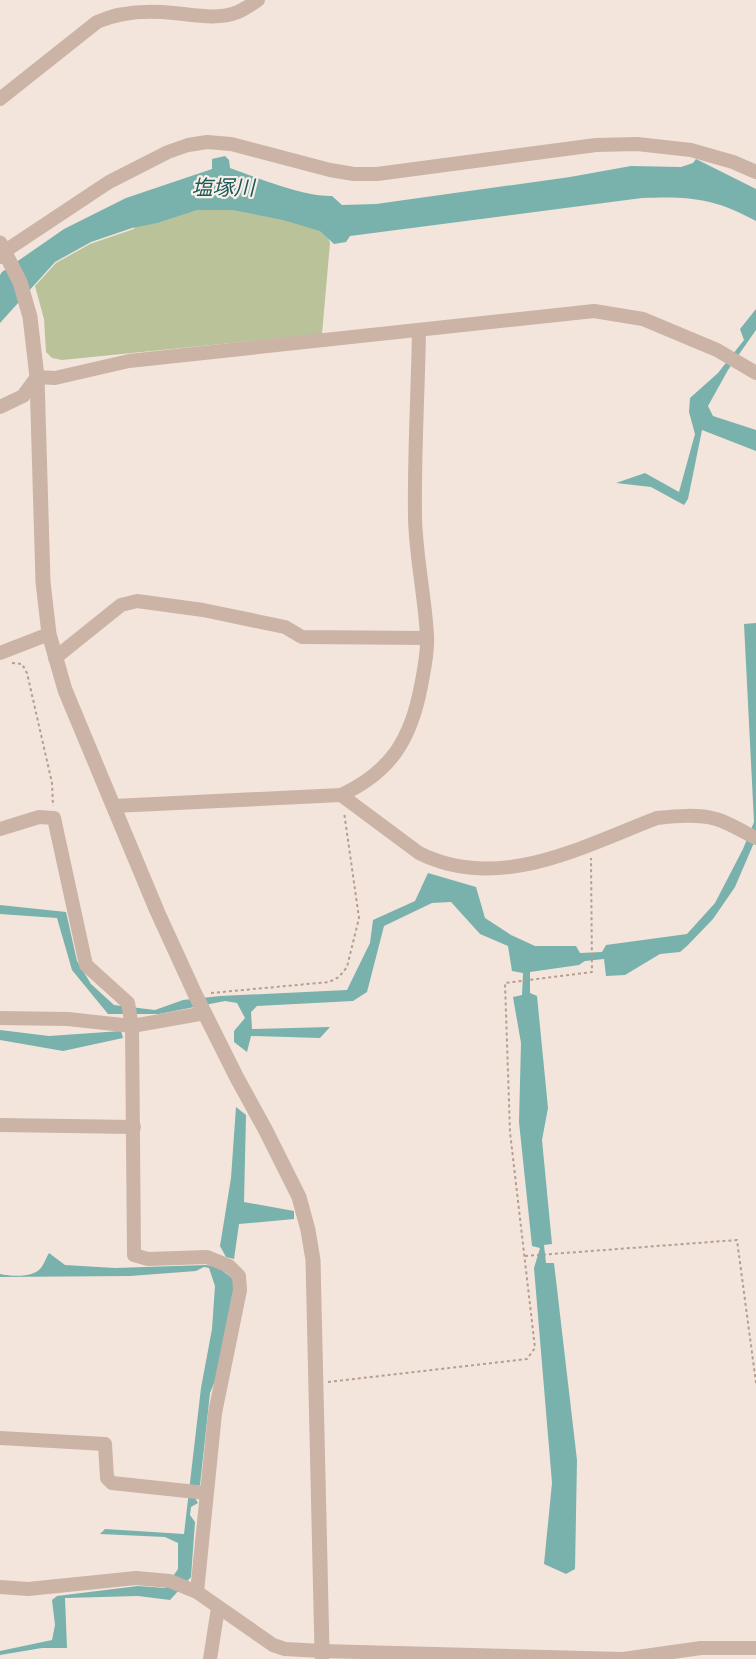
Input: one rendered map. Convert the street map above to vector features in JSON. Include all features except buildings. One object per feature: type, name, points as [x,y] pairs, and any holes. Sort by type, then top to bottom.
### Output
[{"type":"street","points":[[0,99],[97,22],[112,15],[130,12],[225,15],[239,12],[258,0]]},
{"type":"street","points":[[322,1655],[313,1260],[308,1230],[299,1197],[195,994],[157,911],[65,690],[54,658],[43,582],[36,359],[25,296],[4,253],[109,182],[168,152],[188,145],[207,142],[231,144],[330,170],[354,174],[376,174],[596,145],[637,144],[691,150],[756,171]]},
{"type":"street","points":[[37,377],[55,378],[129,361],[594,311],[643,319],[717,350],[756,373]]},
{"type":"street","points":[[114,806],[341,795],[369,780],[381,770],[404,741],[419,697],[427,638],[416,519],[419,330]]},
{"type":"street","points":[[0,407],[23,396],[37,377]]},
{"type":"street","points":[[54,658],[121,605],[137,600],[203,610],[285,627],[302,637],[427,638]]},
{"type":"street","points":[[4,658],[49,634]]},
{"type":"street","points":[[341,795],[419,853],[459,867],[524,866],[657,818],[672,816],[717,819],[756,838]]},
{"type":"street","points":[[0,828],[39,818],[54,818],[86,965],[128,1002],[132,1026],[135,1255],[148,1259],[207,1257],[229,1266],[238,1276],[240,1290],[215,1413],[197,1592]]},
{"type":"street","points":[[0,1018],[68,1019],[132,1026],[205,1013]]},
{"type":"street","points":[[0,1125],[134,1127]]},
{"type":"street","points":[[0,1438],[105,1444],[106,1478],[112,1483],[206,1493]]},
{"type":"street","points":[[0,1587],[28,1589],[136,1578],[170,1581],[197,1592],[273,1644],[291,1650],[322,1655],[623,1659],[701,1648],[756,1648]]},
{"type":"street","points":[[210,1659],[218,1608]]},
{"type":"path","points":[[4,658],[22,664],[27,674],[52,783],[54,818]]},
{"type":"path","points":[[195,994],[329,982],[339,977],[347,967],[359,918],[341,795]]},
{"type":"path","points":[[316,1383],[527,1359],[535,1348],[510,1132],[505,983],[592,972],[591,843]]},
{"type":"path","points":[[524,1257],[737,1240],[756,1383]]},
{"type":"green space","points":[[210,196],[316,225],[328,237],[330,243],[322,334],[62,360],[52,358],[46,352],[44,319],[35,286],[56,263],[90,244],[134,229],[135,227],[132,228]]},
{"type":"water","name":"塩塚川","points":[[225,156],[229,160],[230,168],[294,190],[332,196],[342,205],[376,204],[570,177],[631,166],[681,167],[693,163],[696,159],[756,189],[756,221],[727,207],[701,200],[642,198],[350,236],[346,242],[334,244],[320,231],[283,220],[233,210],[197,210],[91,242],[55,262],[0,323],[0,275],[2,272],[64,229],[126,198],[212,169],[212,159]]},
{"type":"water","points":[[756,309],[756,330],[728,370],[708,406],[713,416],[756,430],[756,451],[702,430],[688,499],[684,505],[651,487],[616,483],[645,473],[679,492],[695,434],[689,412],[690,398],[718,373],[744,340],[740,329]]},
{"type":"water","points":[[756,623],[756,838],[735,887],[713,919],[680,952],[660,954],[625,975],[606,976],[604,959],[530,972],[530,993],[537,996],[548,1108],[542,1140],[552,1244],[544,1245],[546,1263],[554,1263],[577,1460],[575,1569],[566,1574],[544,1564],[552,1483],[534,1268],[540,1248],[532,1246],[519,1122],[521,1043],[513,997],[522,995],[523,973],[512,971],[508,946],[480,934],[451,902],[432,903],[384,926],[367,992],[353,1001],[257,1006],[251,1012],[252,1029],[330,1027],[320,1038],[251,1036],[247,1052],[234,1042],[234,1031],[245,1018],[237,1003],[225,1001],[159,1014],[108,1014],[72,970],[57,918],[0,914],[0,905],[66,912],[77,961],[91,984],[114,1005],[155,1010],[183,1000],[220,996],[347,990],[370,943],[373,920],[415,901],[428,873],[476,887],[485,918],[511,935],[535,946],[576,946],[580,953],[602,952],[606,945],[687,934],[715,903],[743,849],[754,822],[744,624]]},
{"type":"water","points":[[0,1030],[49,1036],[121,1031],[123,1038],[63,1051],[0,1040]]},
{"type":"water","points":[[236,1107],[246,1115],[244,1202],[294,1211],[294,1219],[239,1224],[234,1259],[226,1257],[220,1246],[231,1178]]},
{"type":"water","points":[[49,1253],[65,1265],[115,1268],[206,1265],[218,1267],[233,1279],[234,1290],[219,1371],[210,1393],[200,1485],[196,1486],[195,1498],[198,1503],[191,1507],[190,1515],[195,1522],[191,1577],[170,1600],[138,1596],[65,1598],[67,1648],[42,1648],[0,1655],[0,1651],[52,1640],[55,1625],[52,1600],[57,1596],[138,1586],[165,1588],[178,1569],[178,1543],[165,1537],[100,1534],[105,1529],[184,1534],[201,1388],[212,1329],[215,1286],[209,1268],[130,1276],[0,1277],[0,1274],[20,1276],[35,1273],[42,1267]]}]
